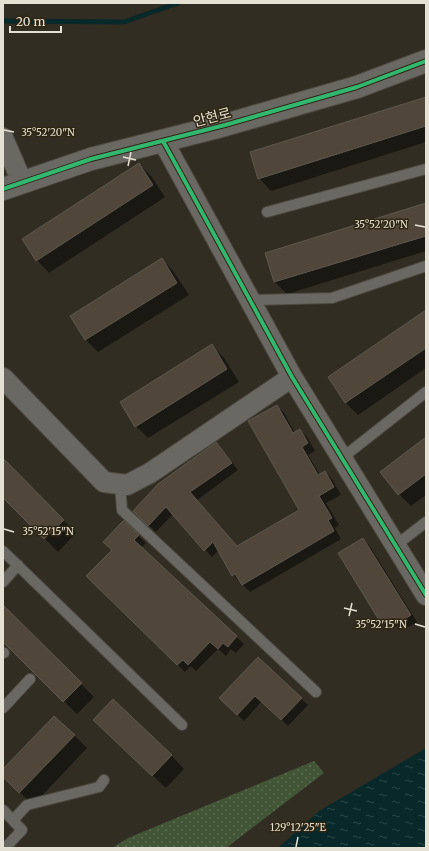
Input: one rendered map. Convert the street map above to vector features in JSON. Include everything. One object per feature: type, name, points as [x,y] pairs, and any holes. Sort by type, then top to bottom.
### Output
[{"type":"street","name":"안현로","points":[[12,186],[91,159],[163,141],[357,87],[426,61]]},
{"type":"street","points":[[3,138],[12,186]]},
{"type":"street","points":[[163,141],[292,377],[426,595]]},
{"type":"street","points":[[3,378],[104,482],[127,485],[150,473],[292,377]]},
{"type":"lane","points":[[267,212],[426,168]]},
{"type":"lane","points":[[249,300],[332,298],[426,266]]},
{"type":"lane","points":[[342,458],[426,392]]},
{"type":"lane","points":[[120,484],[122,510],[316,692]]},
{"type":"lane","points":[[395,546],[426,522]]},
{"type":"lane","points":[[3,551],[182,725]]},
{"type":"lane","points":[[3,582],[18,565]]},
{"type":"lane","points":[[3,708],[30,679]]},
{"type":"lane","points":[[13,820],[27,805],[99,786],[104,780]]},
{"type":"lane","points":[[3,810],[22,830],[5,848]]},
{"type":"green space","points":[[314,761],[324,773],[226,848],[112,848],[128,838]]},
{"type":"water","points":[[426,748],[426,848],[278,848],[319,811]]},
{"type":"building","points":[[426,97],[426,126],[258,179],[250,152]]},
{"type":"building","points":[[139,163],[153,185],[36,261],[22,239]]},
{"type":"building","points":[[426,203],[426,236],[274,282],[265,253]]},
{"type":"building","points":[[162,258],[177,283],[85,340],[70,316]]},
{"type":"building","points":[[426,310],[426,348],[345,403],[328,377]]},
{"type":"building","points":[[212,344],[227,369],[135,427],[120,402]]},
{"type":"building","points":[[277,405],[293,433],[300,429],[308,443],[302,447],[318,475],[325,471],[334,487],[319,496],[332,518],[328,520],[334,531],[242,585],[235,574],[232,576],[213,542],[204,551],[166,507],[148,526],[133,511],[158,484],[216,442],[232,463],[190,492],[237,546],[299,510],[248,421]]},
{"type":"building","points":[[426,437],[426,474],[398,495],[380,472]]},
{"type":"building","points":[[3,458],[64,520],[44,539],[3,498]]},
{"type":"building","points":[[124,520],[139,535],[134,540],[237,636],[228,647],[223,643],[218,649],[210,642],[188,665],[183,660],[177,665],[86,576],[112,550],[103,542]]},
{"type":"building","points":[[363,538],[411,615],[398,623],[394,617],[382,625],[338,553]]},
{"type":"building","points":[[3,605],[82,683],[63,702],[3,642]]},
{"type":"building","points":[[258,657],[302,698],[281,720],[255,696],[237,715],[219,698]]},
{"type":"building","points":[[113,699],[172,755],[152,776],[93,720]]},
{"type":"building","points":[[54,716],[75,735],[19,793],[3,777],[3,769]]},
{"type":"waterway","points":[[3,21],[124,22],[178,3]]},
{"type":"cycle path","points":[[3,189],[91,159],[225,125],[357,87],[426,61]]},
{"type":"cycle path","points":[[163,141],[292,377],[426,595]]}]
